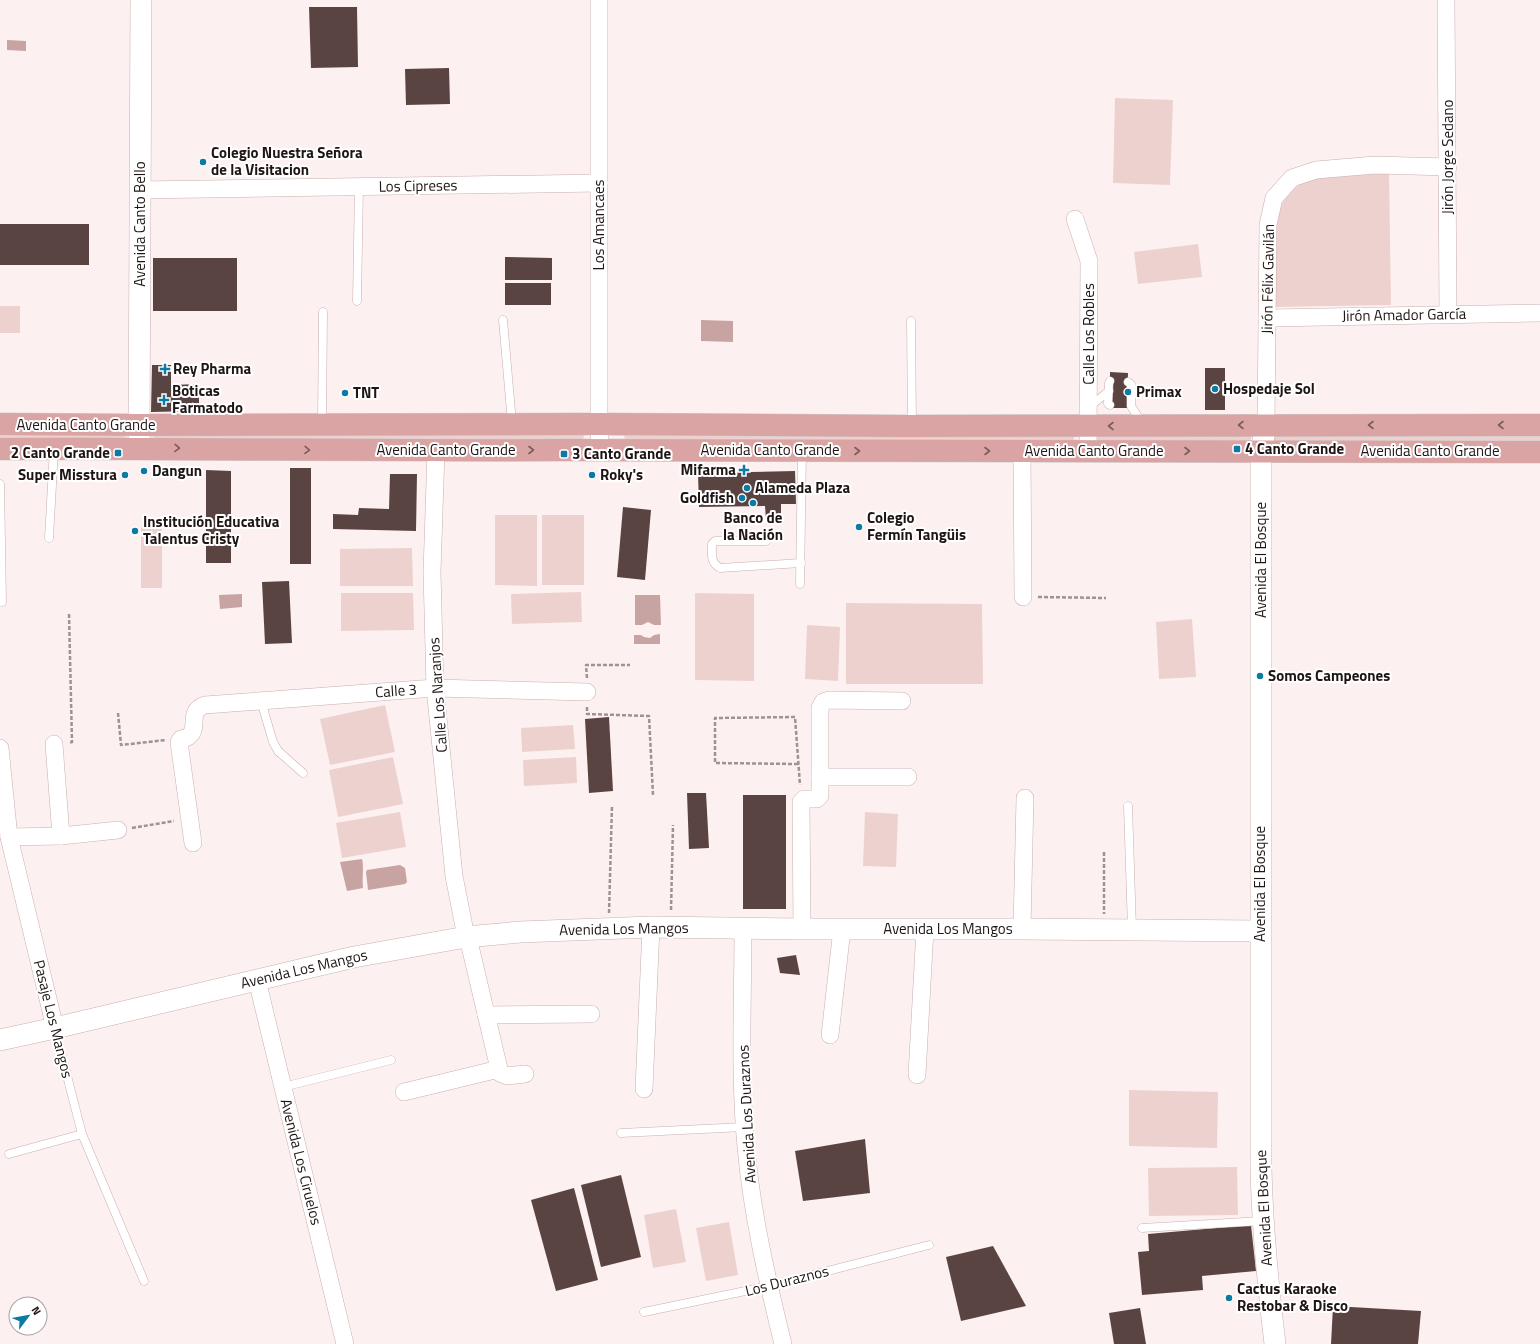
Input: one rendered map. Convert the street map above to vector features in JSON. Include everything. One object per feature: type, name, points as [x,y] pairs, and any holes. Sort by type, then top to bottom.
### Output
[{"type":"main road","name":"Avenida Canto Grande","points":[[0,424],[599,424],[912,426],[1089,416],[1144,426],[1266,424],[1540,425]]},
{"type":"main road","name":"Avenida Canto Grande","points":[[0,449],[138,448],[436,451],[1261,450],[1540,452]]},
{"type":"street","name":"Avenida Canto Bello","points":[[138,448],[140,425],[141,0]]},
{"type":"street","name":"Los Amancaes","points":[[599,0],[600,450]]},
{"type":"street","name":"Jirón Jorge Sedano","points":[[1446,0],[1448,314]]},
{"type":"street","name":"Jirón Félix Gavilán","points":[[1266,424],[1268,224],[1274,198],[1292,178],[1316,170],[1375,165],[1448,167]]},
{"type":"street","name":"Los Cipreses","points":[[140,190],[599,183]]},
{"type":"street","name":"Calle Los Robles","points":[[1075,219],[1089,261],[1088,451]]},
{"type":"street","name":"Jirón Amador García","points":[[1267,318],[1540,313]]},
{"type":"street","name":"Avenida El Bosque","points":[[1266,424],[1261,450],[1260,1166],[1262,1221],[1275,1344]]},
{"type":"street","name":"Calle Los Naranjos","points":[[436,451],[432,572],[435,688],[454,876],[466,937],[499,1069]]},
{"type":"street","points":[[1022,451],[1023,597]]},
{"type":"street","name":"Calle 3","points":[[181,739],[189,737],[192,734],[195,713],[199,707],[204,705],[435,688],[587,692]]},
{"type":"street","points":[[802,929],[801,802],[804,799],[817,799],[820,796],[820,708],[823,702],[829,700],[902,701]]},
{"type":"street","points":[[181,739],[179,742],[193,843]]},
{"type":"street","points":[[54,744],[61,836]]},
{"type":"street","name":"Pasaje Los Mangos","points":[[0,748],[9,837],[55,1028]]},
{"type":"street","points":[[820,777],[908,777]]},
{"type":"street","points":[[1022,929],[1025,798]]},
{"type":"street","points":[[9,837],[61,836],[118,830]]},
{"type":"street","name":"Avenida Los Mangos","points":[[0,1040],[354,957],[466,937],[520,932],[661,927],[1260,931]]},
{"type":"street","points":[[644,1088],[661,927]]},
{"type":"street","name":"Avenida Los Duraznos","points":[[743,928],[742,1077],[744,1127],[754,1208],[769,1286],[783,1344]]},
{"type":"street","points":[[830,1035],[842,929]]},
{"type":"street","points":[[917,1075],[926,929]]},
{"type":"street","name":"Avenida Los Ciruelos","points":[[257,980],[345,1344]]},
{"type":"street","points":[[486,1014],[591,1014]]},
{"type":"street","points":[[404,1092],[499,1069],[500,1073],[506,1076],[525,1074]]},
{"type":"lane","points":[[357,301],[359,186]]},
{"type":"lane","points":[[322,425],[323,312]]},
{"type":"lane","points":[[503,320],[512,424]]},
{"type":"lane","points":[[911,320],[912,426]]},
{"type":"lane","points":[[1110,381],[1108,383],[1108,404],[1110,405]]},
{"type":"lane","points":[[1128,382],[1131,384],[1129,406],[1144,426]]},
{"type":"lane","points":[[1089,416],[1109,391]]},
{"type":"lane","points":[[49,538],[54,448]]},
{"type":"lane","points":[[800,584],[802,451]]},
{"type":"lane","points":[[0,484],[2,602]]},
{"type":"lane","points":[[766,541],[715,541],[712,544],[712,560],[715,565],[720,568],[801,563]]},
{"type":"lane","points":[[261,701],[273,742],[278,751],[303,773]]},
{"type":"lane","points":[[1128,806],[1132,930]]},
{"type":"lane","name":"Pasaje Los Mangos","points":[[55,1028],[82,1134],[144,1281]]},
{"type":"lane","points":[[283,1087],[391,1060]]},
{"type":"lane","points":[[621,1133],[744,1127]]},
{"type":"lane","points":[[10,1154],[82,1134]]},
{"type":"lane","points":[[1142,1228],[1262,1221]]},
{"type":"lane","name":"Los Duraznos","points":[[644,1312],[769,1286],[929,1245]]},
{"type":"path","points":[[1023,597],[1106,598]]},
{"type":"path","points":[[54,744],[72,742],[69,614]]},
{"type":"path","points":[[630,665],[586,665],[587,714],[649,716],[653,795]]},
{"type":"path","points":[[118,713],[121,745],[181,739]]},
{"type":"path","points":[[798,764],[715,763],[715,718],[795,717],[801,802]]},
{"type":"path","points":[[608,928],[612,805]]},
{"type":"path","points":[[118,830],[190,819]]},
{"type":"path","points":[[661,927],[673,824]]},
{"type":"path","points":[[1104,852],[1104,929]]},
{"type":"shaded area","points":[[7,40],[26,41],[26,51],[7,50]]},
{"type":"shaded area","points":[[1115,98],[1173,100],[1170,185],[1113,183]]},
{"type":"shaded area","points":[[1389,173],[1391,305],[1274,307],[1276,219],[1283,202],[1291,191],[1316,174]]},
{"type":"shaded area","points":[[1198,244],[1202,277],[1138,284],[1134,252]]},
{"type":"shaded area","points":[[0,306],[20,306],[20,333],[0,333]]},
{"type":"shaded area","points":[[701,320],[733,321],[733,342],[701,341]]},
{"type":"shaded area","points":[[1540,429],[1540,443],[1268,444],[1267,436]]},
{"type":"shaded area","points":[[0,430],[121,431],[125,437],[121,442],[0,442]]},
{"type":"shaded area","points":[[581,431],[584,436],[582,441],[154,439],[154,434]]},
{"type":"shaded area","points":[[1251,432],[1251,439],[1249,443],[1096,441],[1098,435]]},
{"type":"shaded area","points":[[1074,433],[1074,441],[625,441],[624,434]]},
{"type":"shaded area","points":[[495,515],[537,515],[537,586],[495,585]]},
{"type":"shaded area","points":[[542,515],[584,515],[584,585],[542,585]]},
{"type":"shaded area","points":[[141,527],[162,527],[162,588],[141,588]]},
{"type":"shaded area","points":[[412,548],[413,586],[340,586],[340,549]]},
{"type":"shaded area","points":[[581,592],[582,622],[512,624],[511,594]]},
{"type":"shaded area","points":[[341,593],[413,593],[414,630],[341,631]]},
{"type":"shaded area","points":[[695,593],[754,594],[754,681],[695,680]]},
{"type":"shaded area","points":[[242,594],[242,607],[220,609],[219,595]]},
{"type":"shaded area","points":[[635,595],[660,595],[661,625],[654,625],[648,622],[642,625],[635,625]]},
{"type":"shaded area","points":[[846,603],[982,604],[983,684],[846,684]]},
{"type":"shaded area","points":[[1192,619],[1196,677],[1159,679],[1156,622]]},
{"type":"shaded area","points":[[807,625],[840,627],[838,681],[805,679]]},
{"type":"shaded area","points":[[660,634],[660,644],[634,644],[634,635],[641,635],[650,638],[654,635]]},
{"type":"shaded area","points":[[385,705],[395,752],[330,765],[320,719]]},
{"type":"shaded area","points":[[573,725],[575,749],[522,752],[521,728]]},
{"type":"shaded area","points":[[393,757],[403,804],[338,817],[329,770]]},
{"type":"shaded area","points":[[576,757],[577,783],[524,786],[523,760]]},
{"type":"shaded area","points":[[400,812],[406,847],[342,858],[336,823]]},
{"type":"shaded area","points":[[865,812],[898,814],[896,867],[863,866]]},
{"type":"shaded area","points":[[362,859],[363,888],[347,891],[340,862]]},
{"type":"shaded area","points":[[400,865],[405,868],[407,882],[405,884],[368,890],[367,870]]},
{"type":"shaded area","points":[[1129,1090],[1218,1092],[1217,1148],[1129,1146]]},
{"type":"shaded area","points":[[1237,1167],[1238,1215],[1149,1216],[1148,1168]]},
{"type":"shaded area","points":[[676,1209],[686,1262],[653,1268],[644,1215]]},
{"type":"shaded area","points":[[729,1222],[738,1275],[706,1281],[696,1228]]},
{"type":"building","points":[[309,7],[357,7],[358,67],[311,68]]},
{"type":"building","points":[[449,68],[450,104],[406,105],[405,69]]},
{"type":"building","points":[[0,224],[89,224],[89,265],[0,265]]},
{"type":"building","points":[[505,257],[552,258],[552,280],[505,280]]},
{"type":"building","points":[[153,258],[237,258],[237,311],[153,311]]},
{"type":"building","points":[[505,283],[551,283],[551,305],[505,305]]},
{"type":"building","points":[[152,365],[171,365],[171,385],[199,384],[199,411],[151,412]]},
{"type":"building","name":"Hospedaje Sol","points":[[1205,368],[1225,368],[1225,410],[1205,410]]},
{"type":"building","points":[[1110,372],[1128,373],[1127,408],[1110,408]]},
{"type":"building","points":[[290,468],[311,468],[311,564],[290,564]]},
{"type":"building","points":[[206,470],[231,471],[231,563],[206,563]]},
{"type":"building","name":"Alameda Plaza","points":[[795,471],[796,504],[781,504],[781,520],[766,520],[765,506],[699,507],[698,473]]},
{"type":"building","points":[[390,474],[417,474],[416,531],[333,529],[333,514],[358,515],[359,508],[389,509]]},
{"type":"building","points":[[623,507],[651,510],[645,580],[617,577]]},
{"type":"building","points":[[289,581],[292,643],[265,644],[262,582]]},
{"type":"building","points":[[609,717],[613,791],[589,793],[585,719]]},
{"type":"building","points":[[687,793],[706,793],[709,848],[689,849]]},
{"type":"building","points":[[743,795],[786,795],[786,909],[743,909]]},
{"type":"building","points":[[796,955],[800,975],[780,973],[777,958]]},
{"type":"building","points":[[865,1139],[870,1193],[803,1201],[795,1151]]},
{"type":"building","points":[[621,1175],[641,1257],[601,1267],[581,1185]]},
{"type":"building","points":[[574,1188],[598,1280],[556,1291],[531,1200]]},
{"type":"building","points":[[1251,1225],[1256,1271],[1202,1276],[1203,1290],[1142,1295],[1138,1252],[1149,1251],[1148,1234]]},
{"type":"building","points":[[993,1246],[1026,1306],[961,1321],[946,1257]]},
{"type":"building","points":[[1333,1306],[1421,1311],[1418,1344],[1331,1344]]},
{"type":"building","points":[[1140,1308],[1146,1344],[1114,1344],[1109,1313]]},
{"type":"place","name":"Colegio Nuestra Señora de la Visitacion","points":[[203,162]]},
{"type":"place","name":"Rey Pharma","points":[[165,369]]},
{"type":"place","name":"Hospedaje Sol","points":[[1215,389]]},
{"type":"place","name":"Primax","points":[[1128,392]]},
{"type":"place","name":"TNT","points":[[345,393]]},
{"type":"place","name":"Boticas Farmatodo","points":[[164,400]]},
{"type":"place","name":"4 Canto Grande","points":[[1237,449]]},
{"type":"place","name":"2 Canto Grande","points":[[118,453]]},
{"type":"place","name":"3 Canto Grande","points":[[564,454]]},
{"type":"place","name":"Mifarma","points":[[744,470]]},
{"type":"place","name":"Dangun","points":[[144,471]]},
{"type":"place","name":"Super Misstura","points":[[125,475]]},
{"type":"place","name":"Roky's","points":[[592,475]]},
{"type":"place","name":"Alameda Plaza","points":[[747,488]]},
{"type":"place","name":"Goldfish","points":[[742,498]]},
{"type":"place","name":"Banco de la Nación","points":[[753,503]]},
{"type":"place","name":"Colegio Fermín Tangüis","points":[[859,527]]},
{"type":"place","name":"Institución Educativa Talentus Cristy","points":[[135,531]]},
{"type":"place","name":"Somos Campeones","points":[[1260,676]]},
{"type":"place","name":"Cactus Karaoke Restobar & Disco","points":[[1229,1298]]}]
